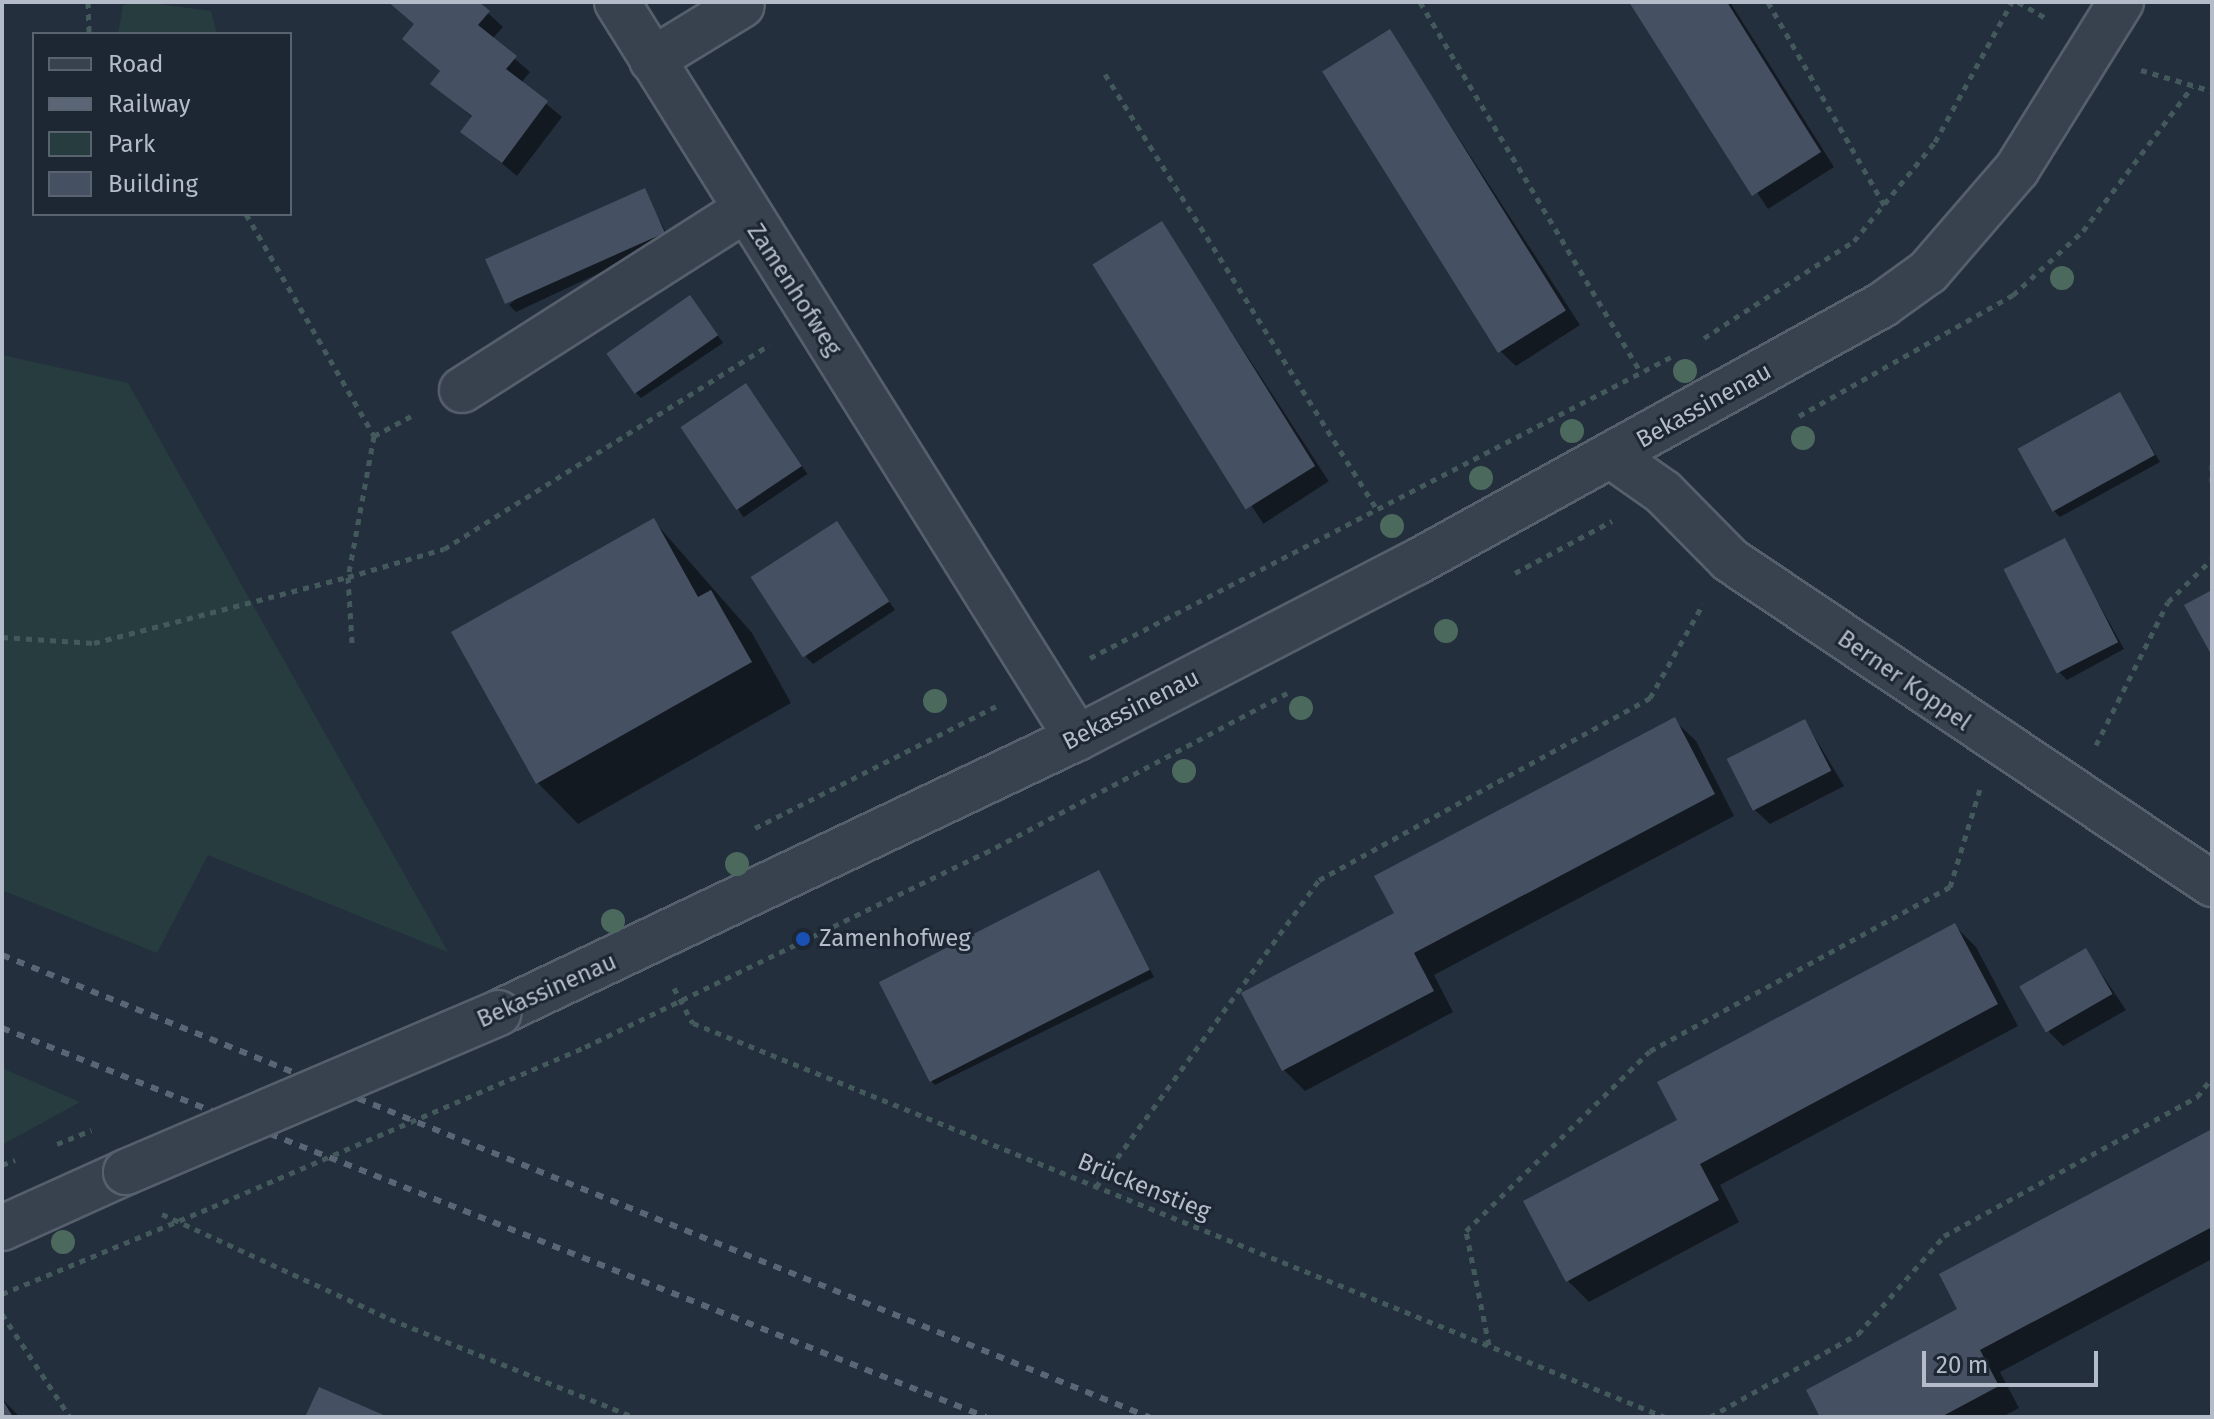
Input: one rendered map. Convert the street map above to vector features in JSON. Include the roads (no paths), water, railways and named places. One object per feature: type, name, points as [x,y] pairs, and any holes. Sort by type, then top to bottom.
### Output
[{"type":"street","name":"Zamenhofweg","points":[[617,2],[743,211],[1077,738]]},
{"type":"street","name":"Bekassinenau","points":[[2,1228],[654,943],[1077,738],[1613,457],[1928,272],[2032,148],[2121,2]]},
{"type":"street","points":[[652,60],[742,5]]},
{"type":"street","points":[[462,390],[743,211]]},
{"type":"street","name":"Berner Koppel","points":[[1613,457],[1663,492],[1730,560],[2212,884]]},
{"type":"railway","points":[[2,955],[1149,1417]]},
{"type":"railway","points":[[2,1028],[986,1417]]},
{"type":"place","name":"Zamenhofweg","points":[[803,939]]}]
